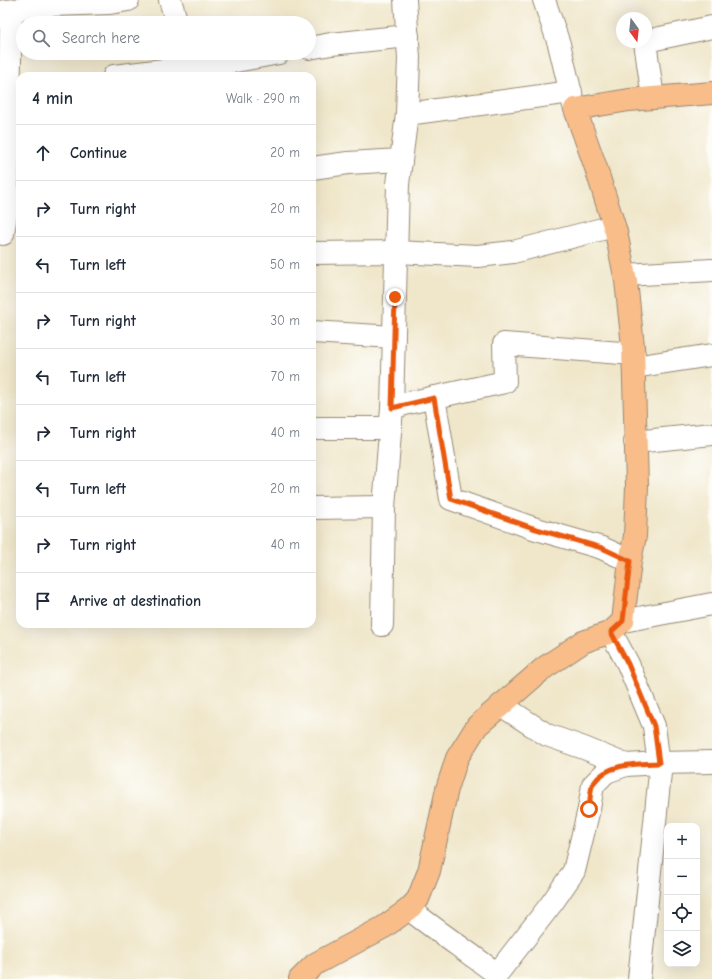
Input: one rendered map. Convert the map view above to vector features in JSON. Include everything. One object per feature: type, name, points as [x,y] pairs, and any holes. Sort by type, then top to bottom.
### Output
[{"type":"main road","points":[[300,979],[315,964],[384,927],[409,909],[418,899],[430,871],[447,789],[457,758],[478,726],[544,668],[583,642],[617,626],[635,536],[637,486],[634,361],[624,275],[614,226],[573,101],[628,100],[712,93]]},
{"type":"street","points":[[18,8],[110,3],[128,0]]},
{"type":"street","points":[[170,0],[175,16]]},
{"type":"street","points":[[382,625],[384,507],[391,418],[398,184],[407,114],[409,58],[405,0]]},
{"type":"street","points":[[407,114],[573,101],[559,44],[544,0]]},
{"type":"street","points":[[652,40],[712,27]]},
{"type":"street","points":[[316,47],[408,36]]},
{"type":"street","points":[[646,48],[653,98]]},
{"type":"street","points":[[3,234],[14,208],[16,55]]},
{"type":"street","points":[[133,72],[189,60],[230,62],[241,60]]},
{"type":"street","points":[[316,167],[348,163],[401,160]]},
{"type":"street","points":[[316,253],[396,252],[478,256],[513,252],[614,226]]},
{"type":"street","points":[[624,275],[712,270]]},
{"type":"street","points":[[316,332],[394,337]]},
{"type":"street","points":[[316,427],[391,418],[434,398],[505,382],[504,344],[634,361],[712,355]]},
{"type":"street","points":[[434,398],[451,499],[533,528],[602,548],[630,561]]},
{"type":"street","points":[[635,442],[712,434]]},
{"type":"street","points":[[316,508],[384,507]]},
{"type":"street","points":[[639,979],[660,773],[654,726],[628,664],[617,626],[712,604]]},
{"type":"street","points":[[501,706],[547,735],[626,765]]},
{"type":"street","points":[[409,909],[433,929],[466,950],[497,974],[552,903],[574,871],[589,809],[593,785],[606,772],[626,765],[712,762]]},
{"type":"route","points":[[395,297],[392,408],[434,398],[451,499],[533,528],[602,548],[630,561],[623,621],[611,632],[628,664],[654,726],[659,763],[626,765],[606,772],[593,785],[589,809]]}]
